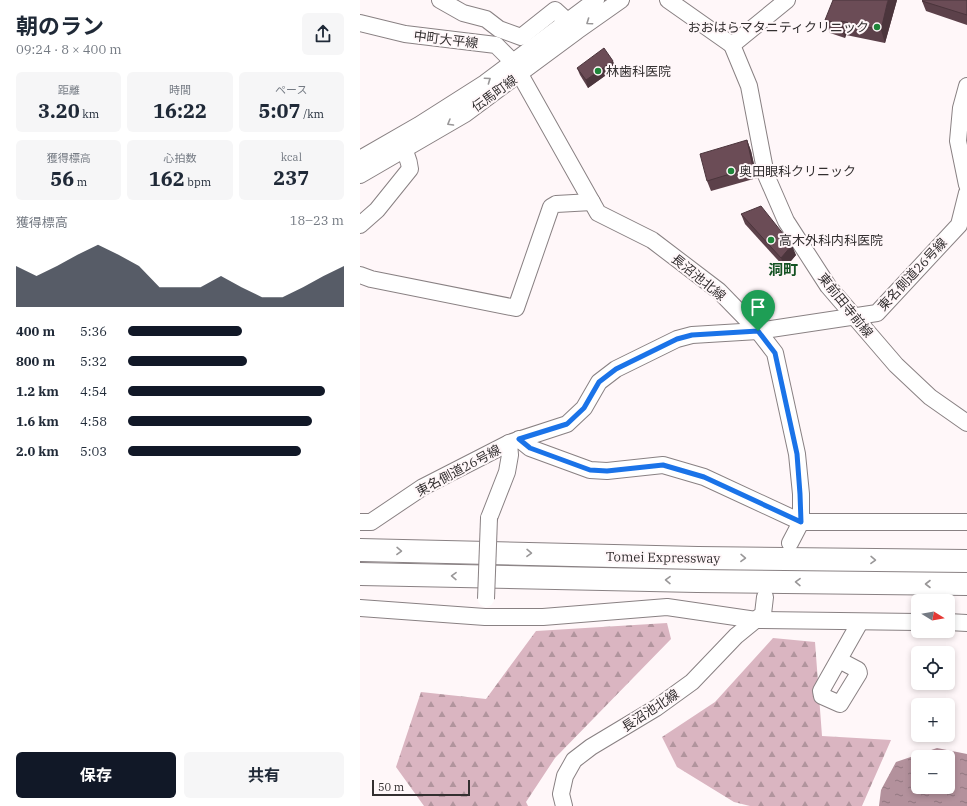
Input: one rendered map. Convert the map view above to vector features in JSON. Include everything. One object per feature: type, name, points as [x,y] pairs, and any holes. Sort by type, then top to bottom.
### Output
[{"type":"highway","name":"Tomei Expressway","points":[[360,550],[706,558],[967,561]]},
{"type":"highway","name":"Tomei Expressway","points":[[360,574],[697,581],[967,584]]},
{"type":"street","name":"伝馬町線","points":[[360,159],[401,143],[464,114],[567,21],[596,0]]},
{"type":"street","name":"伝馬町線","points":[[516,68],[577,31],[621,0]]},
{"type":"street","points":[[668,0],[732,45],[787,0]]},
{"type":"street","points":[[443,1],[463,13],[486,19],[499,29],[521,37],[555,10],[567,21]]},
{"type":"street","name":"中町大平線","points":[[360,23],[405,34],[496,45],[516,68]]},
{"type":"street","name":"東前田寺前線","points":[[732,45],[749,86],[766,175],[786,221],[828,286],[896,365],[930,397],[967,423]]},
{"type":"street","name":"長沼池北線","points":[[516,68],[598,213],[652,240],[719,291],[758,331],[775,353],[797,454],[801,522]]},
{"type":"street","points":[[967,86],[961,108],[958,141],[967,185]]},
{"type":"street","name":"伝馬町線","points":[[360,175],[401,143]]},
{"type":"street","points":[[360,225],[377,210],[410,169],[401,143]]},
{"type":"street","name":"東名側道26号線","points":[[360,522],[371,522],[423,487],[514,441],[567,424],[584,408],[599,382],[616,369],[677,339],[692,335],[758,331],[877,313],[959,225],[967,193]]},
{"type":"street","points":[[360,275],[371,279],[516,308],[551,207],[556,204],[592,202]]},
{"type":"street","points":[[485,617],[489,518],[507,472],[514,441],[590,470],[607,471],[663,465],[704,477],[801,522],[967,522]]},
{"type":"street","points":[[790,543],[801,522]]},
{"type":"street","points":[[756,620],[763,614],[765,597]]},
{"type":"street","points":[[360,608],[485,617],[543,617],[667,607],[756,620],[911,622]]},
{"type":"street","name":"長沼池北線","points":[[564,806],[561,794],[565,776],[574,760],[591,747],[656,708],[692,682],[736,636],[756,620]]},
{"type":"street","points":[[839,660],[860,622]]},
{"type":"street","points":[[955,622],[967,623]]},
{"type":"green space","points":[[667,623],[671,639],[555,758],[526,802],[528,806],[424,806],[396,767],[421,692],[486,699],[536,631]]},
{"type":"green space","points":[[773,638],[815,642],[822,736],[891,740],[862,806],[750,806],[734,802],[677,767],[662,737],[715,702]]},
{"type":"water","points":[[937,748],[947,750],[931,750]]},
{"type":"water","points":[[955,752],[967,754],[967,806],[879,806],[881,790],[896,762],[911,757],[911,794],[955,794]]},
{"type":"building","points":[[833,0],[888,0],[881,30],[841,21],[840,24],[825,20]]},
{"type":"building","points":[[967,0],[967,15],[922,1]]},
{"type":"building","points":[[604,48],[613,61],[586,80],[577,68]]},
{"type":"building","points":[[747,140],[753,167],[707,181],[700,154]]},
{"type":"building","name":"高木外科内科医院","points":[[761,206],[792,245],[781,258],[741,214]]},
{"type":"place","name":"おおはらマタニティクリニック","points":[[877,27]]},
{"type":"place","name":"林歯科医院","points":[[598,71]]},
{"type":"place","name":"奥田眼科クリニック","points":[[731,171]]},
{"type":"place","name":"高木外科内科医院","points":[[771,240]]},
{"type":"district","name":"洞町","points":[[783,270]]},
{"type":"route","points":[[758,331],[775,353],[797,454],[801,522],[704,477],[663,465],[607,471],[590,470],[530,448],[519,439],[567,424],[584,408],[599,382],[616,369],[677,339],[692,335],[758,331]]}]
